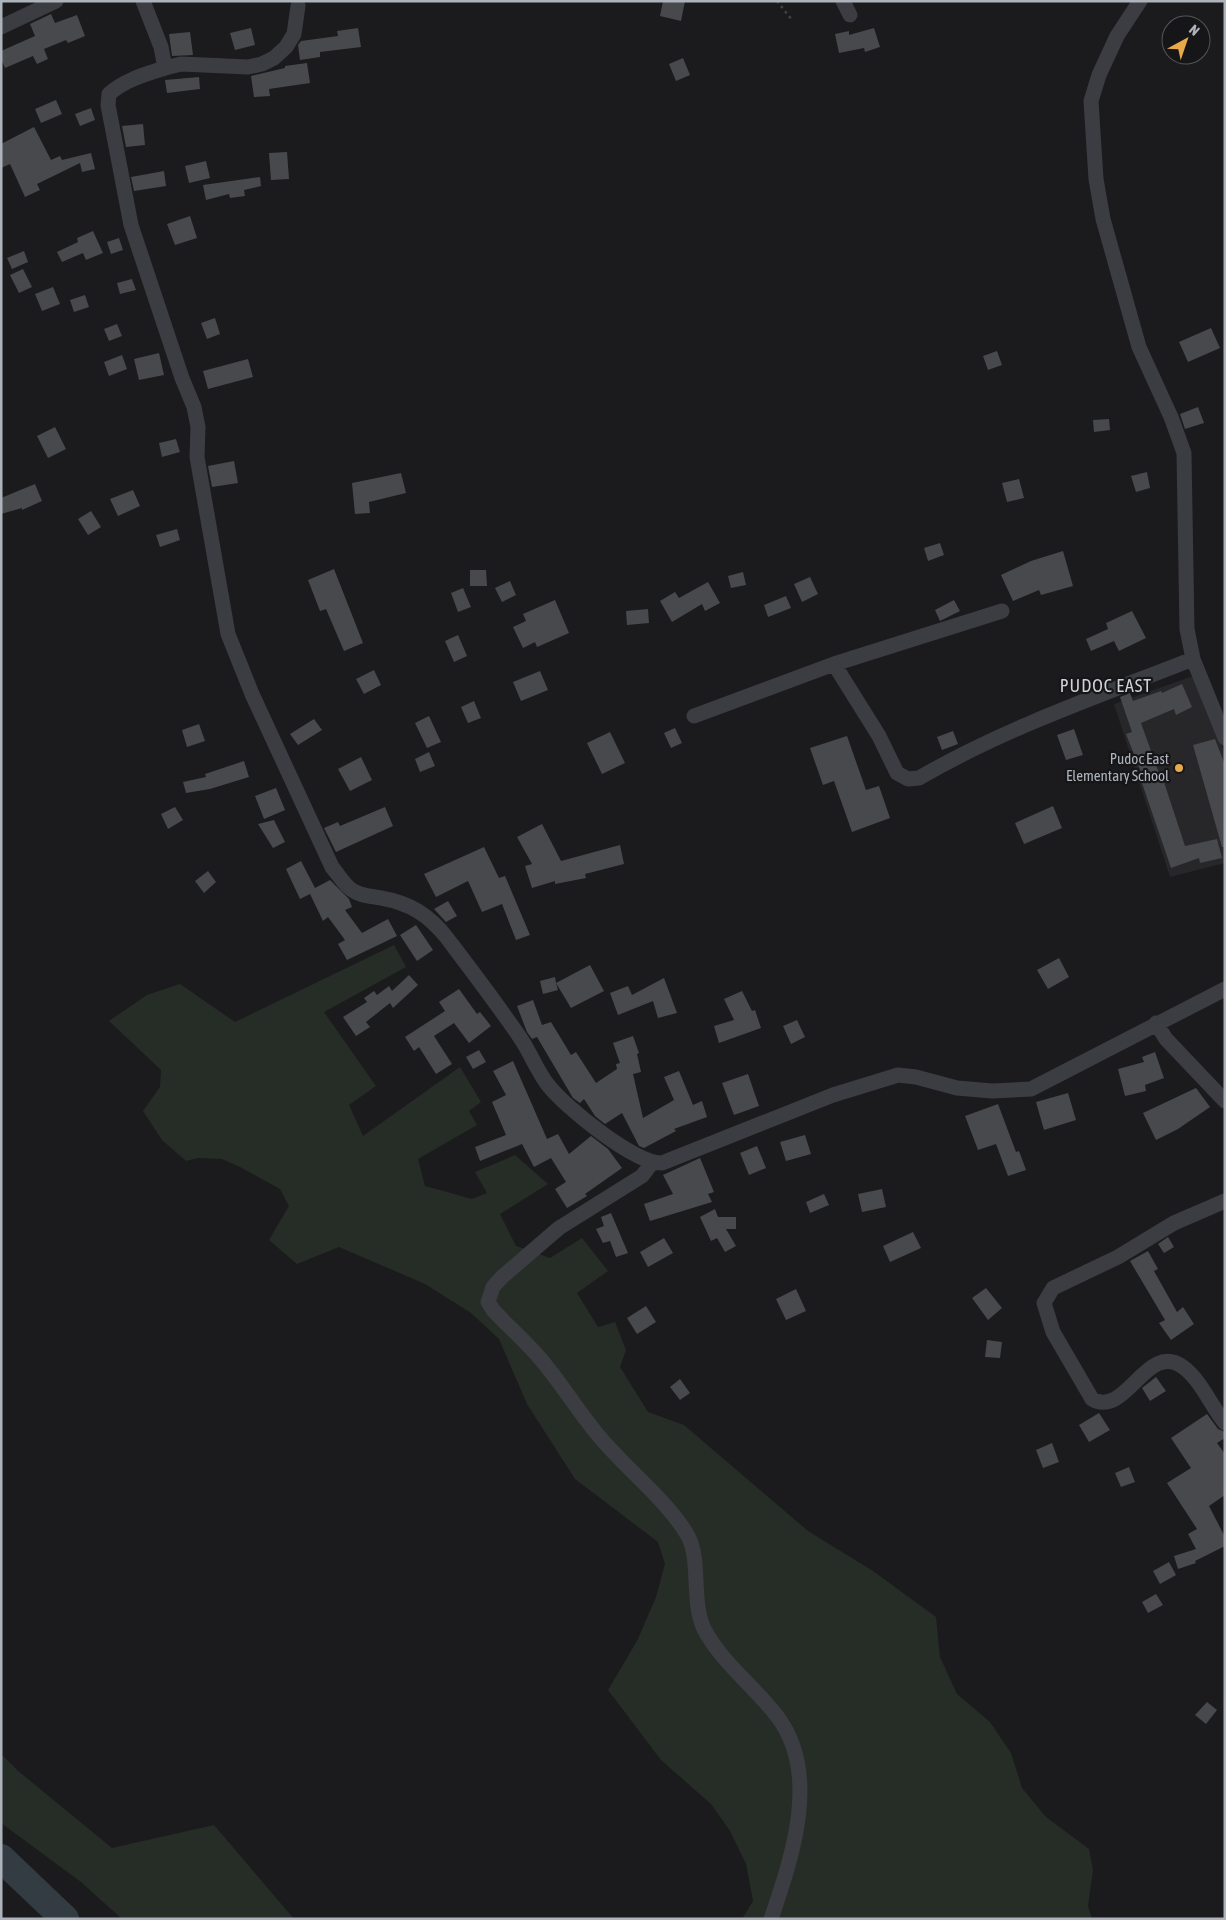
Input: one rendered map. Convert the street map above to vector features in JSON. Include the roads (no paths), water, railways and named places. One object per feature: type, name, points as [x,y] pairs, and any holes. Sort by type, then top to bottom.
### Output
[{"type":"street","points":[[1,27],[56,1]]},
{"type":"street","points":[[143,1],[161,47],[164,68]]},
{"type":"street","points":[[843,1],[850,15]]},
{"type":"street","points":[[1140,1],[1116,36],[1099,75],[1091,102],[1096,179],[1103,220],[1139,347],[1171,417],[1184,453],[1187,628],[1193,659],[1225,738]]},
{"type":"street","points":[[298,6],[294,34],[274,58],[262,64],[248,67],[181,64],[147,73],[116,88],[109,94],[108,105],[131,225],[182,378],[194,407],[198,427],[197,457],[228,634],[252,694],[332,867],[341,879],[350,890],[414,907],[428,917],[494,1001],[523,1042],[549,1087],[595,1128],[652,1163]]},
{"type":"street","points":[[694,716],[834,664],[1002,611]]},
{"type":"street","points":[[834,664],[879,736],[897,773],[908,779],[919,778],[985,744],[1052,714],[1193,659]]},
{"type":"street","points":[[771,1919],[801,1806],[800,1772],[792,1743],[778,1717],[723,1658],[704,1628],[696,1600],[694,1563],[689,1538],[676,1521],[598,1435],[539,1357],[493,1310],[488,1302],[493,1287],[559,1228],[642,1176],[652,1163],[676,1158],[734,1132],[833,1095],[898,1075],[916,1077],[957,1088],[992,1091],[1031,1089],[1062,1075],[1156,1023],[1225,989]]},
{"type":"street","points":[[1156,1023],[1166,1039],[1225,1101]]},
{"type":"street","points":[[1225,1201],[1174,1223],[1118,1256],[1053,1288],[1044,1303],[1053,1332],[1092,1399],[1098,1403],[1110,1402],[1150,1368],[1164,1361],[1171,1362],[1185,1368],[1225,1423]]},
{"type":"waterway","points":[[1,1858],[65,1919]]},
{"type":"place","name":"Pudoc East Elementary School","points":[[1179,768]]},
{"type":"district","name":"PUDOC EAST","points":[[1106,686]]}]
